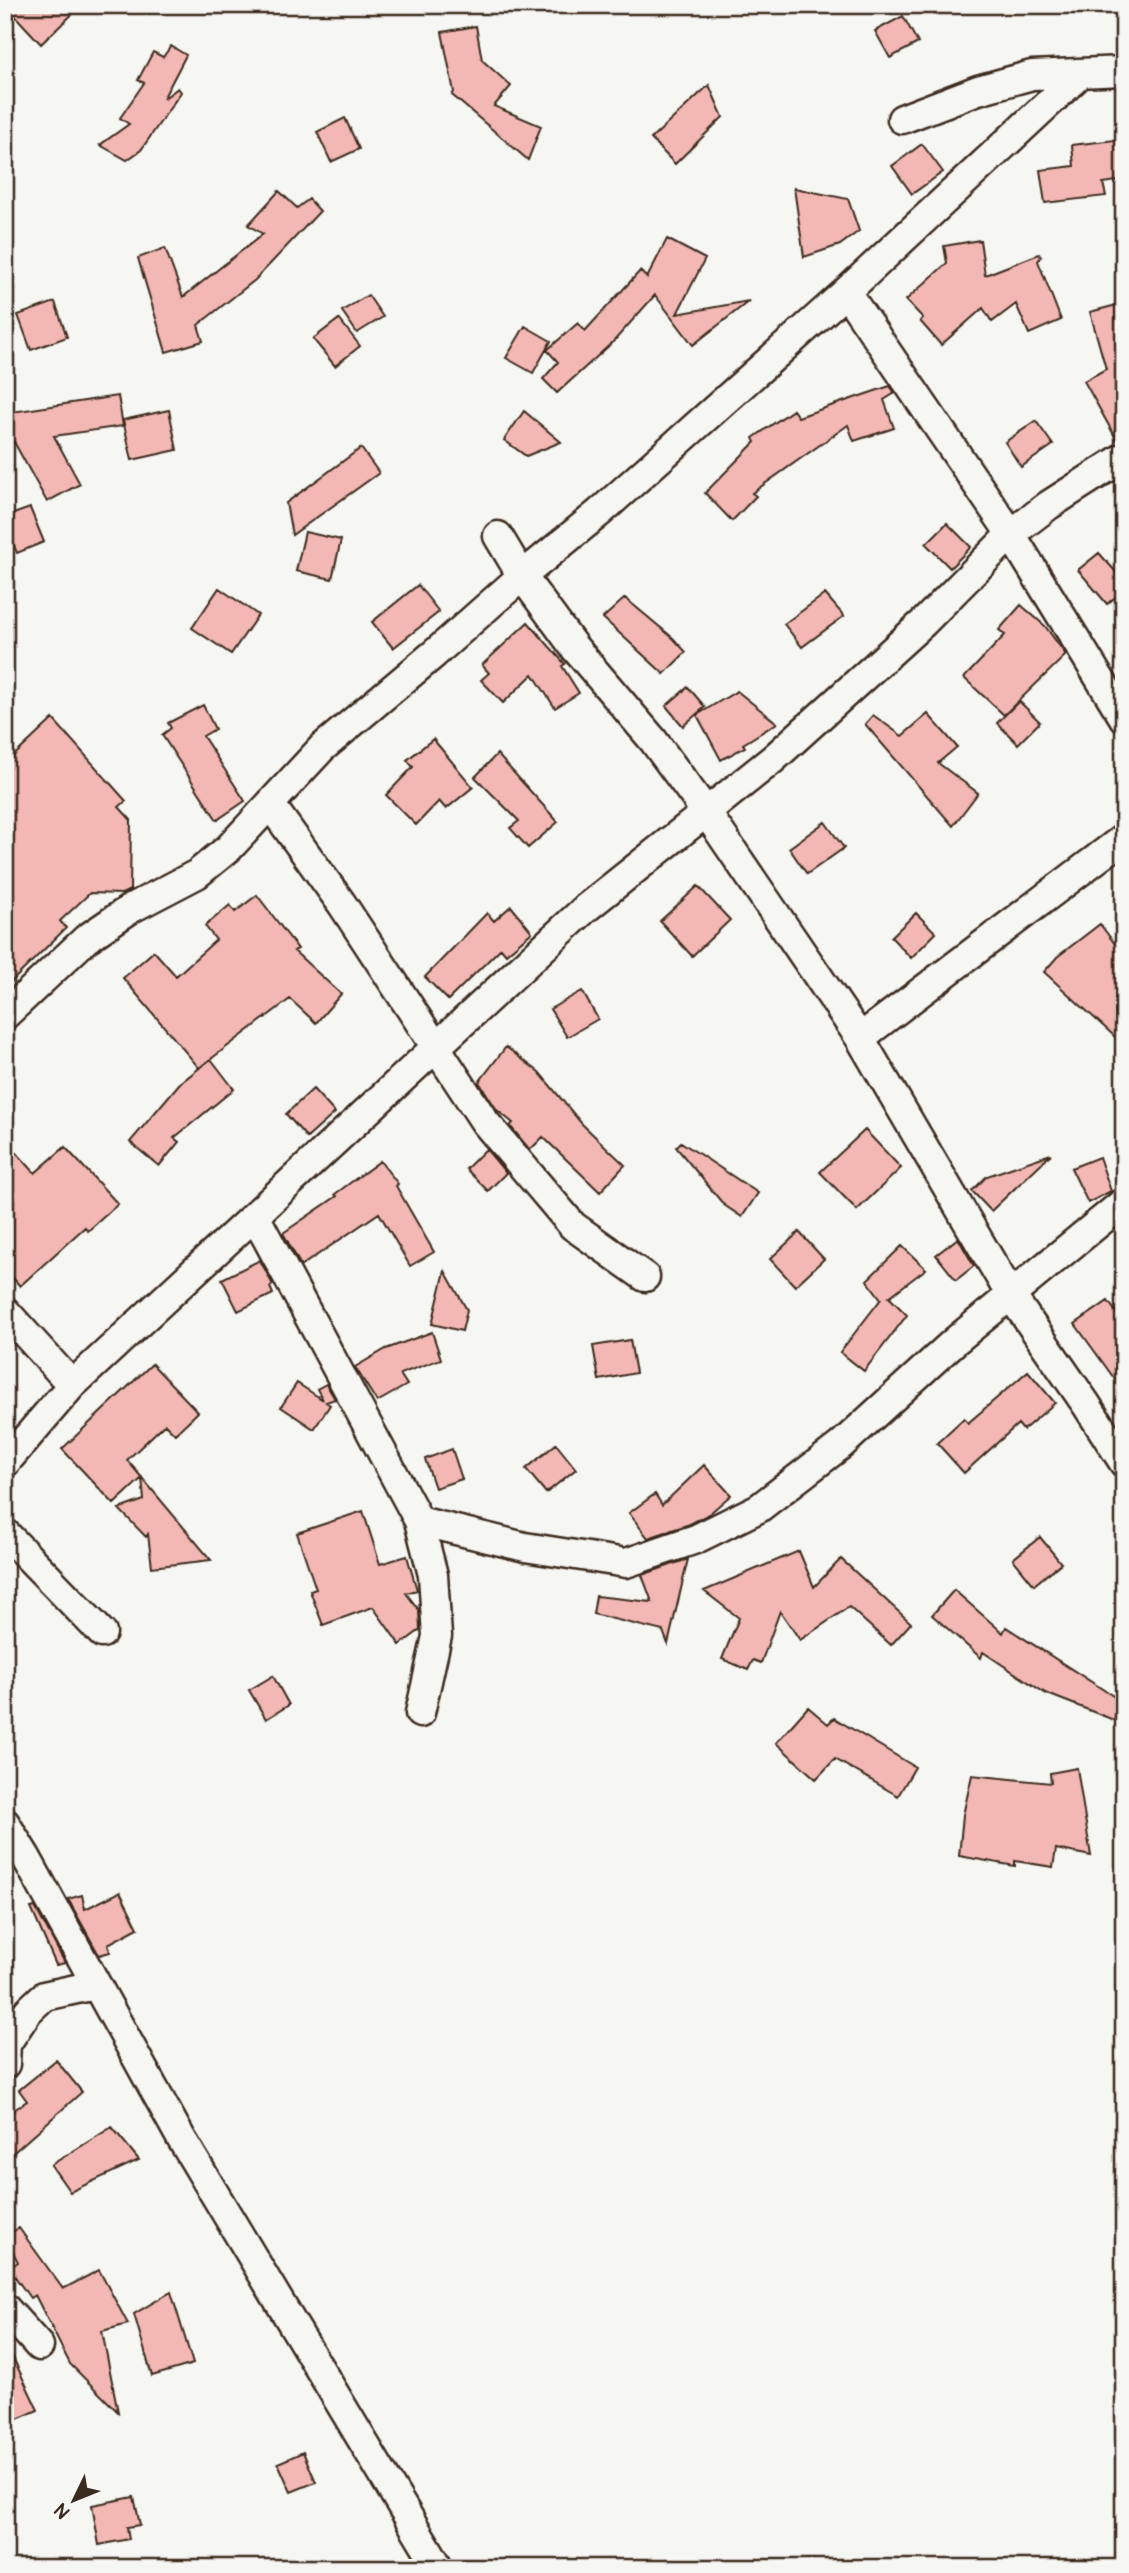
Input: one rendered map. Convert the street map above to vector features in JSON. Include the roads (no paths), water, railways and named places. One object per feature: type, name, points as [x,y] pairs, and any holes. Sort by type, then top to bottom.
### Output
[{"type":"street","points":[[902,119],[978,90],[1032,75],[1124,71]]},
{"type":"street","points":[[5,1015],[86,939],[130,909],[197,874],[229,848],[322,748],[600,512],[846,292],[1080,74]]},
{"type":"street","points":[[846,292],[1011,534],[1124,718]]},
{"type":"street","points":[[5,1464],[72,1385],[586,908],[774,759],[924,622],[1011,534],[1049,505],[1124,457]]},
{"type":"street","points":[[498,536],[522,576],[574,648],[653,740],[706,812],[860,1038],[1010,1294],[1124,1463]]},
{"type":"street","points":[[270,804],[342,904],[485,1122],[573,1226],[645,1277]]},
{"type":"street","points":[[860,1038],[1124,838]]},
{"type":"street","points":[[419,1521],[525,1548],[626,1563],[696,1539],[759,1508],[841,1445],[955,1341],[1124,1202]]},
{"type":"street","points":[[255,1216],[419,1521],[433,1575],[437,1636],[420,1713]]},
{"type":"street","points":[[5,1311],[72,1385]]},
{"type":"street","points":[[5,1532],[102,1633]]},
{"type":"street","points":[[5,1823],[181,2138],[439,2568]]},
{"type":"street","points":[[5,2064],[6,2044],[28,2011],[44,1996],[95,1985]]},
{"type":"street","points":[[5,2308],[39,2346]]}]
